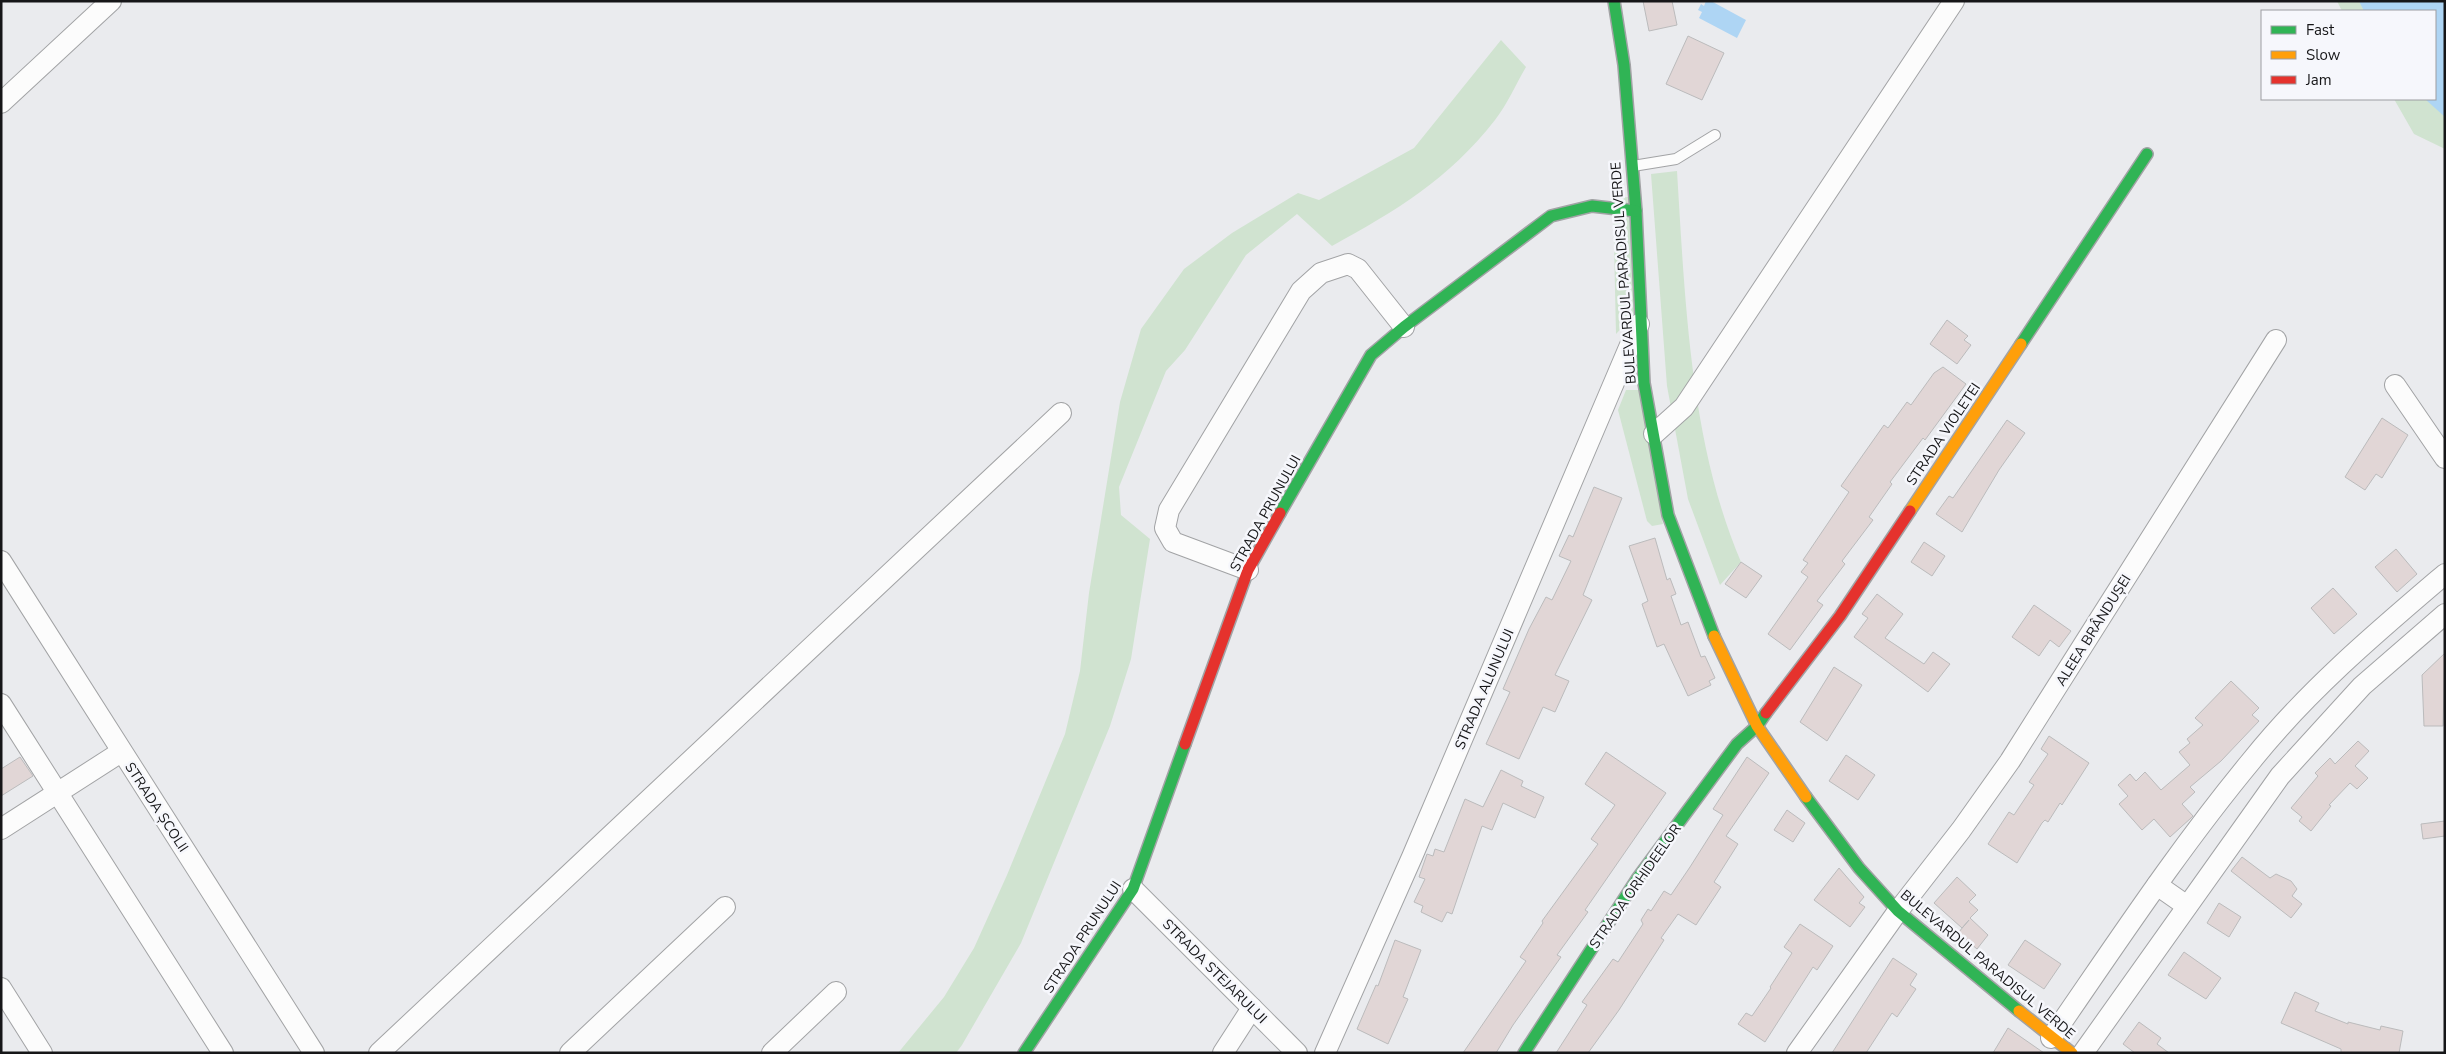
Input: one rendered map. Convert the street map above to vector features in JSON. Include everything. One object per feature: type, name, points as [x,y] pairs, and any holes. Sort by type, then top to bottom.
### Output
[{"type":"street","points":[[1,103],[111,1]]},
{"type":"street","name":"BULEVARDUL PARADISUL VERDE","points":[[1614,1],[1624,65],[1636,211],[1639,323],[1644,383],[1668,515],[1695,589],[1721,651],[1757,726],[1848,854],[1898,911],[2061,1048]]},
{"type":"street","points":[[1654,434],[1684,407],[1954,1]]},
{"type":"street","name":"STRADA VIOLETEI","points":[[1757,726],[1840,616],[2147,154]]},
{"type":"street","name":"STRADA PRUNULUI","points":[[1024,1053],[1133,889],[1248,570],[1371,355],[1404,327],[1551,216],[1592,206],[1636,211]]},
{"type":"street","points":[[1248,570],[1173,542],[1165,528],[1169,510],[1301,291],[1321,273],[1348,264],[1358,269],[1404,327]]},
{"type":"street","name":"STRADA ALUNULUI","points":[[1325,1053],[1412,857],[1639,323]]},
{"type":"street","name":"ALEEA BRÂNDUȘEI","points":[[1898,911],[1961,830],[2010,761],[2276,340]]},
{"type":"street","points":[[2395,385],[2445,458]]},
{"type":"street","points":[[379,1053],[1061,413]]},
{"type":"street","name":"STRADA ȘCOLII","points":[[1,561],[314,1053]]},
{"type":"street","points":[[2061,1048],[2156,885],[2252,759],[2342,662],[2445,574]]},
{"type":"street","points":[[2083,1053],[2280,776],[2362,686],[2445,614]]},
{"type":"street","points":[[2342,662],[2362,686]]},
{"type":"street","points":[[1,704],[223,1053]]},
{"type":"street","name":"STRADA ORHIDEELOR","points":[[1524,1053],[1637,879],[1737,744],[1757,726]]},
{"type":"street","points":[[1,829],[121,752]]},
{"type":"street","points":[[2252,759],[2280,776]]},
{"type":"street","points":[[2156,885],[2187,906]]},
{"type":"street","name":"STRADA STEJARULUI","points":[[1133,889],[1297,1053]]},
{"type":"street","points":[[570,1053],[725,906]]},
{"type":"street","points":[[1797,1053],[1898,911]]},
{"type":"street","points":[[1,988],[42,1053]]},
{"type":"street","points":[[772,1053],[836,992]]},
{"type":"street","points":[[1223,1053],[1252,1008]]},
{"type":"lane","points":[[1632,166],[1676,159],[1715,135]]},
{"type":"green space","points":[[2337,1],[2445,1],[2445,149],[2414,134],[2395,100],[2436,100],[2436,10],[2342,10]]},
{"type":"green space","points":[[1501,40],[1526,67],[1499,114],[1459,160],[1440,177],[1400,206],[1332,246],[1297,214],[1246,255],[1185,350],[1166,371],[1119,487],[1121,515],[1150,539],[1131,659],[1110,726],[1021,943],[962,1045],[956,1053],[898,1053],[944,997],[974,948],[1007,875],[1065,734],[1080,671],[1089,593],[1120,402],[1141,329],[1184,269],[1232,233],[1298,193],[1319,200],[1414,148]]},
{"type":"green space","points":[[1677,171],[1687,320],[1700,420],[1724,516],[1741,562],[1720,585],[1688,499],[1667,386],[1651,174]]},
{"type":"green space","points":[[1635,196],[1636,312],[1616,334],[1613,199]]},
{"type":"green space","points":[[1626,390],[1639,390],[1663,524],[1652,526],[1647,521],[1618,410]]},
{"type":"water","points":[[1706,1],[1711,1],[1746,20],[1737,38],[1699,18],[1702,12],[1698,10],[1701,4],[1704,6]]},
{"type":"water","points":[[2359,1],[2445,1],[2445,117],[2426,100],[2436,100],[2436,10],[2364,10]]},
{"type":"building","points":[[1643,1],[1672,1],[1677,25],[1649,31]]},
{"type":"building","points":[[1688,36],[1724,53],[1702,100],[1666,84]]},
{"type":"building","points":[[1947,320],[1968,336],[1964,340],[1971,345],[1957,364],[1930,344]]},
{"type":"building","points":[[1943,367],[1966,384],[1925,440],[1923,438],[1890,482],[1892,484],[1869,517],[1873,520],[1842,561],[1845,564],[1817,601],[1823,605],[1790,650],[1768,634],[1808,577],[1801,572],[1808,563],[1803,560],[1849,492],[1841,486],[1884,425],[1888,428],[1907,402],[1911,405],[1934,373]]},
{"type":"building","points":[[2382,418],[2408,435],[2382,478],[2376,474],[2365,490],[2345,477]]},
{"type":"building","points":[[2007,420],[2025,433],[1999,470],[1962,532],[1936,514],[1949,496],[1953,498]]},
{"type":"building","points":[[1594,487],[1622,498],[1583,595],[1592,600],[1555,675],[1569,681],[1555,712],[1543,707],[1519,759],[1486,744],[1510,692],[1503,689],[1529,629],[1546,597],[1552,600],[1571,561],[1559,556],[1569,535],[1573,537]]},
{"type":"building","points":[[1655,538],[1667,580],[1670,578],[1676,594],[1671,596],[1681,625],[1688,622],[1701,657],[1705,656],[1715,678],[1709,681],[1711,685],[1688,696],[1664,644],[1657,647],[1642,604],[1648,601],[1629,546]]},
{"type":"building","points":[[1924,542],[1945,556],[1932,576],[1911,562]]},
{"type":"building","points":[[2396,549],[2417,574],[2397,592],[2375,567]]},
{"type":"building","points":[[1741,562],[1762,576],[1746,598],[1725,584]]},
{"type":"building","points":[[2333,588],[2357,614],[2334,634],[2311,608]]},
{"type":"building","points":[[1877,594],[1903,614],[1885,638],[1924,664],[1933,652],[1950,664],[1928,692],[1854,637],[1868,618],[1862,614]]},
{"type":"building","points":[[2034,605],[2071,631],[2059,647],[2050,640],[2039,656],[2012,637]]},
{"type":"building","points":[[2445,653],[2443,726],[2424,726],[2422,675]]},
{"type":"building","points":[[1834,667],[1862,685],[1827,741],[1800,722]]},
{"type":"building","points":[[2231,681],[2259,708],[2252,715],[2259,721],[2221,761],[2190,787],[2195,792],[2182,804],[2193,816],[2191,818],[2170,837],[2154,819],[2142,830],[2119,804],[2128,796],[2118,785],[2130,774],[2136,781],[2145,772],[2161,790],[2190,765],[2179,752],[2190,743],[2187,739],[2203,725],[2195,718]]},
{"type":"building","points":[[2049,736],[2089,763],[2062,805],[2060,803],[2048,822],[2045,820],[2042,823],[2017,863],[1988,844],[2009,812],[2014,815],[2034,785],[2029,782],[2048,754],[2041,749]]},
{"type":"building","points":[[2358,741],[2369,751],[2355,766],[2368,778],[2357,789],[2350,783],[2329,805],[2331,806],[2311,831],[2299,821],[2302,817],[2291,808],[2318,776],[2315,773],[2330,758],[2335,764]]},
{"type":"building","points":[[1606,752],[1666,793],[1585,910],[1588,912],[1557,955],[1561,957],[1513,1025],[1496,1053],[1463,1053],[1526,961],[1520,957],[1543,923],[1542,921],[1598,844],[1591,839],[1615,805],[1585,784]]},
{"type":"building","points":[[1846,755],[1875,775],[1858,800],[1829,781]]},
{"type":"building","points":[[20,757],[33,776],[1,796],[1,769]]},
{"type":"building","points":[[1747,757],[1769,773],[1726,836],[1738,844],[1714,882],[1721,887],[1696,925],[1678,914],[1661,938],[1664,940],[1619,1010],[1588,1053],[1556,1053],[1587,1005],[1582,1002],[1613,959],[1618,962],[1643,924],[1641,920],[1648,909],[1651,911],[1664,891],[1671,895],[1690,867],[1723,815],[1713,809]]},
{"type":"building","points":[[1501,770],[1523,781],[1521,786],[1544,797],[1535,818],[1503,803],[1492,830],[1482,826],[1452,914],[1447,912],[1442,922],[1421,912],[1423,906],[1414,902],[1425,879],[1419,877],[1427,854],[1433,856],[1435,849],[1444,852],[1465,799],[1483,807]]},
{"type":"building","points":[[1787,810],[1805,823],[1793,842],[1774,830]]},
{"type":"building","points":[[2445,821],[2445,836],[2423,839],[2421,824]]},
{"type":"building","points":[[2242,857],[2270,878],[2276,874],[2291,881],[2297,889],[2292,896],[2302,904],[2291,918],[2231,871]]},
{"type":"building","points":[[1839,868],[1864,897],[1859,903],[1865,907],[1850,927],[1814,900]]},
{"type":"building","points":[[1957,877],[1976,895],[1969,902],[1978,910],[1970,918],[1988,935],[1977,949],[1958,933],[1969,920],[1962,928],[1934,903]]},
{"type":"building","points":[[2219,903],[2241,917],[2229,937],[2207,923]]},
{"type":"building","points":[[1800,924],[1833,946],[1817,970],[1813,967],[1765,1042],[1738,1024],[1746,1013],[1752,1016],[1771,988],[1792,953],[1784,947]]},
{"type":"building","points":[[1395,940],[1421,950],[1403,997],[1408,999],[1388,1044],[1357,1029],[1376,985],[1378,986]]},
{"type":"building","points":[[2025,940],[2061,964],[2044,989],[2008,965]]},
{"type":"building","points":[[2184,952],[2221,978],[2206,999],[2168,975]]},
{"type":"building","points":[[1893,958],[1917,974],[1910,985],[1916,989],[1897,1017],[1892,1013],[1866,1053],[1832,1053]]},
{"type":"building","points":[[2295,992],[2319,1003],[2315,1011],[2348,1024],[2348,1022],[2380,1030],[2381,1026],[2403,1031],[2399,1053],[2341,1053],[2341,1049],[2281,1023]]},
{"type":"building","points":[[2139,1022],[2161,1038],[2157,1044],[2169,1053],[2135,1053],[2123,1044]]},
{"type":"building","points":[[2008,1028],[2044,1053],[1993,1053]]},
{"type":"traffic: fast","points":[[1614,1],[1624,65],[1636,211],[1644,383],[1668,515],[1714,636]]},
{"type":"traffic: fast","points":[[2021,344],[2147,154]]},
{"type":"traffic: fast","points":[[1280,513],[1371,355],[1404,327],[1551,216],[1592,206],[1636,211]]},
{"type":"traffic: fast","points":[[1524,1053],[1637,879],[1737,744],[1757,726],[1766,713]]},
{"type":"traffic: fast","points":[[1024,1053],[1133,889],[1185,744]]},
{"type":"traffic: fast","points":[[1806,797],[1859,868],[1898,911],[2019,1011]]},
{"type":"traffic: slow","points":[[1910,511],[2021,344]]},
{"type":"traffic: slow","points":[[1714,636],[1757,726],[1806,797]]},
{"type":"traffic: slow","points":[[2019,1011],[2072,1053]]},
{"type":"traffic: jam","points":[[1766,713],[1840,616],[1910,511]]},
{"type":"traffic: jam","points":[[1185,744],[1248,570],[1280,513]]}]
